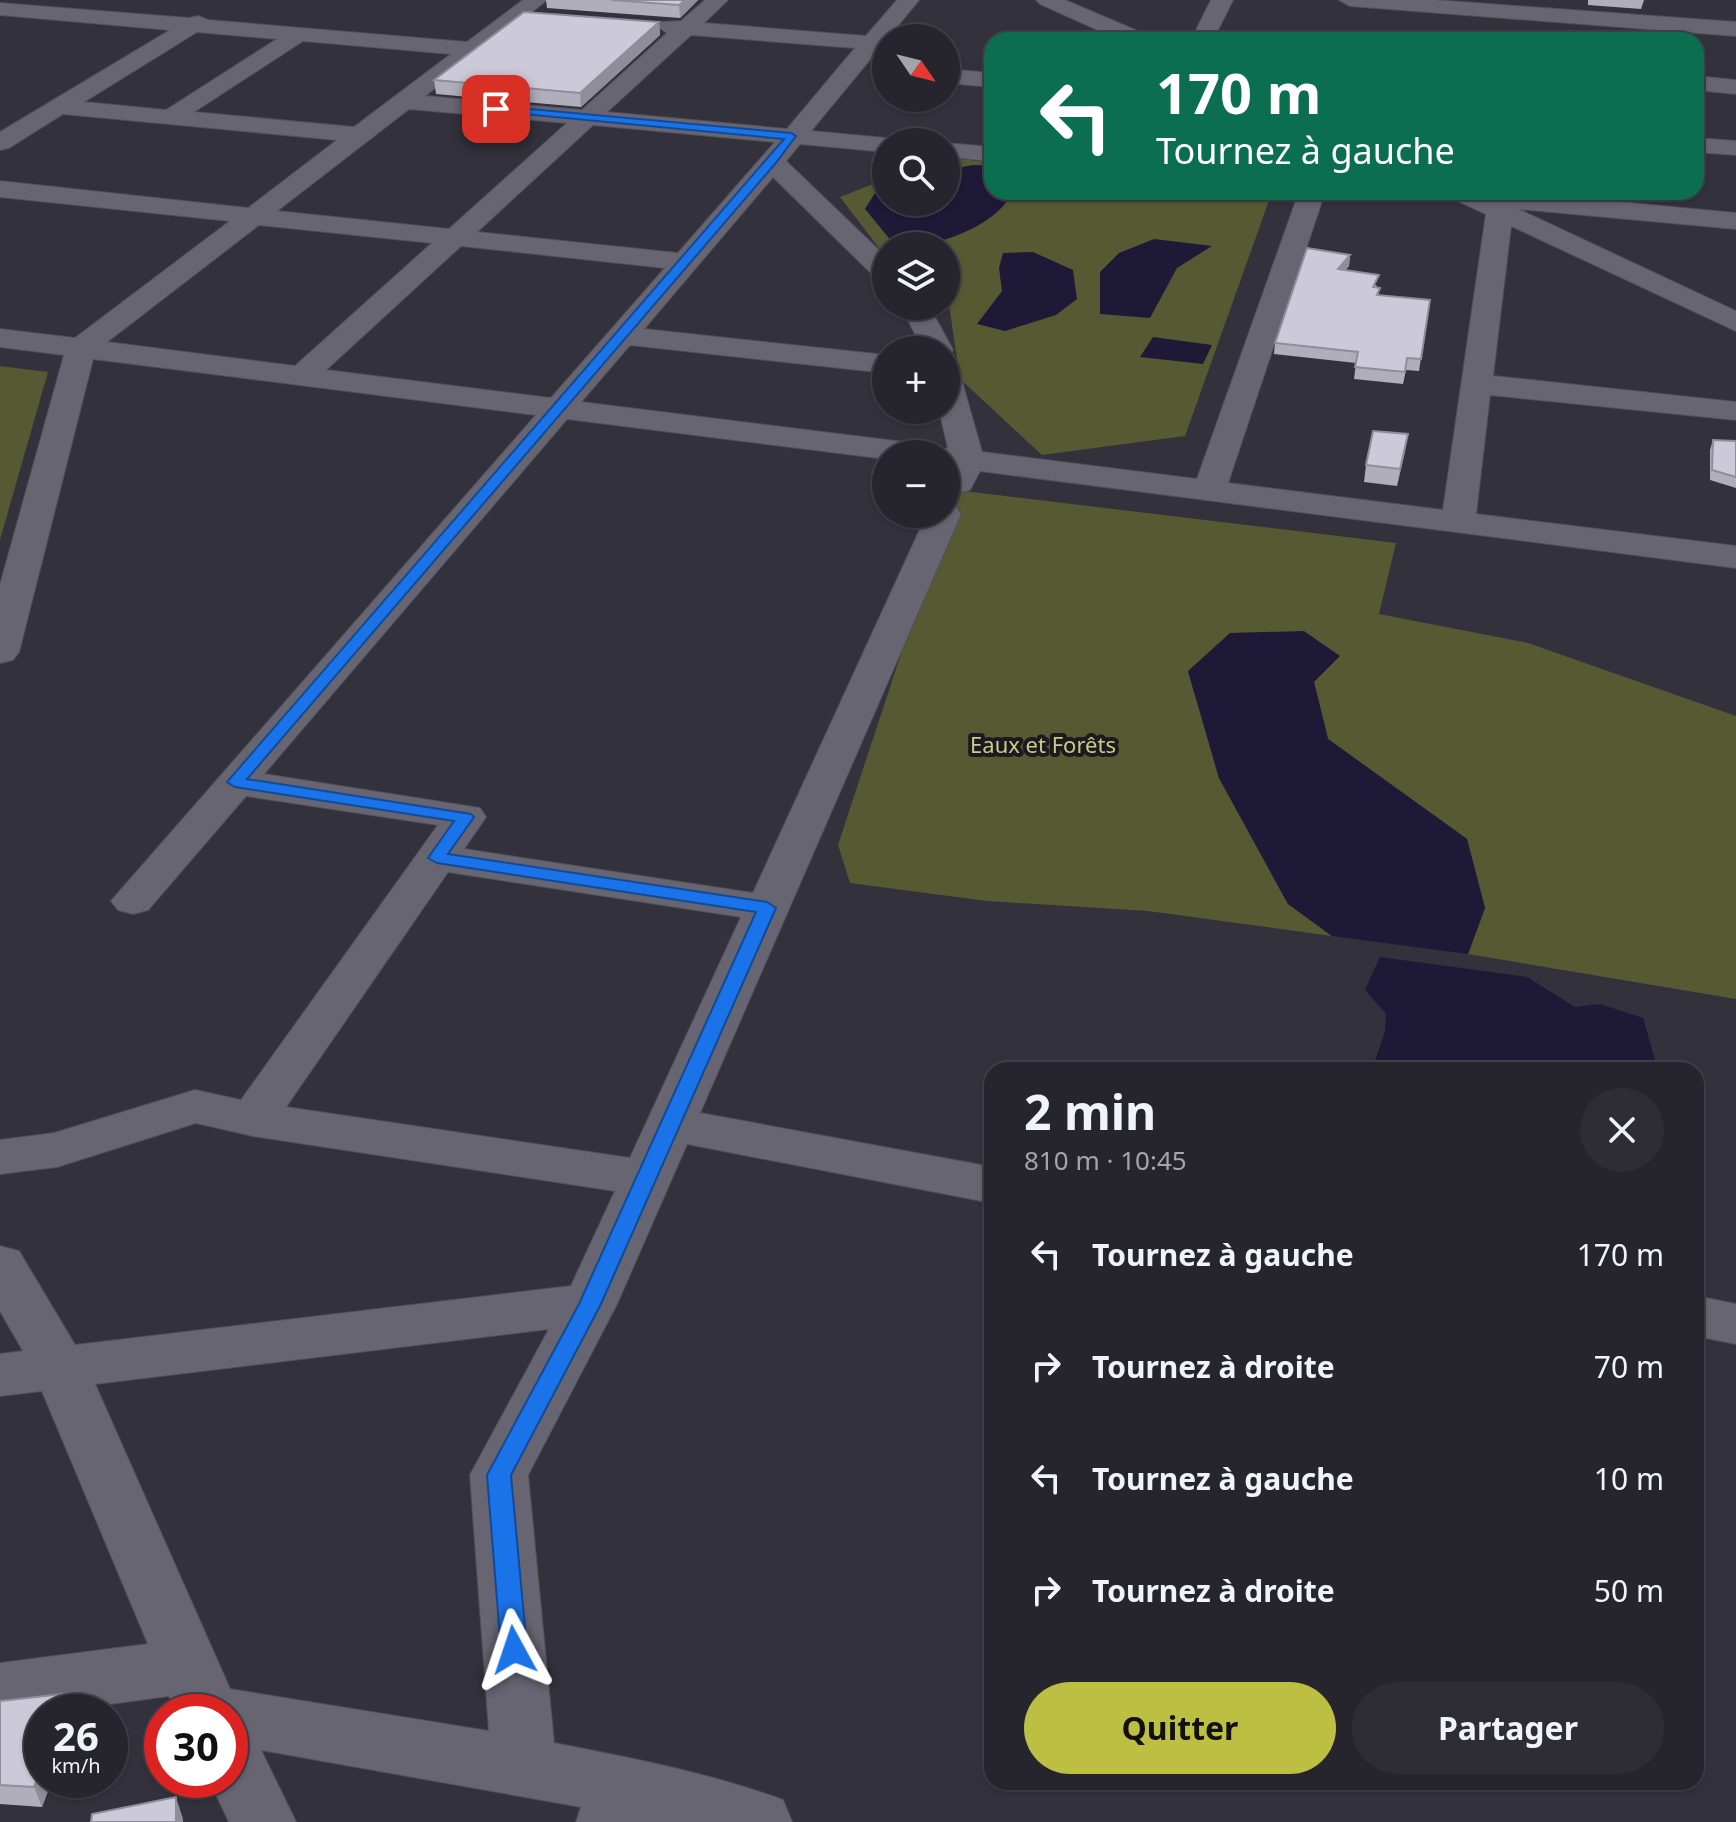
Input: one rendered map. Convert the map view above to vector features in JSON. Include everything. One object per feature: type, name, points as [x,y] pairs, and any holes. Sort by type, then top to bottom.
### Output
[{"type":"street","points":[[302,376],[717,0]]},
{"type":"street","points":[[133,901],[772,162],[791,136],[865,60],[908,0]]},
{"type":"street","points":[[1047,0],[1121,32]]},
{"type":"street","points":[[1206,32],[1222,0]]},
{"type":"street","points":[[1350,0],[1527,7],[1736,29]]},
{"type":"street","points":[[0,143],[223,6]]},
{"type":"street","points":[[1523,32],[1527,7]]},
{"type":"street","points":[[0,9],[471,49]]},
{"type":"street","points":[[0,652],[81,348],[471,49],[533,11]]},
{"type":"street","points":[[654,26],[782,36],[865,60]]},
{"type":"street","points":[[171,117],[298,35]]},
{"type":"street","points":[[782,36],[865,60]]},
{"type":"street","points":[[960,77],[984,79]]},
{"type":"street","points":[[1704,84],[1736,87]]},
{"type":"street","points":[[404,101],[872,144]]},
{"type":"street","points":[[60,107],[359,135]]},
{"type":"street","points":[[1704,146],[1736,148]]},
{"type":"street","points":[[960,151],[984,153]]},
{"type":"street","points":[[772,162],[872,258]]},
{"type":"street","points":[[0,189],[683,262]]},
{"type":"street","points":[[1209,491],[1309,200]]},
{"type":"street","points":[[1458,522],[1501,201]]},
{"type":"street","points":[[1501,201],[1736,221]]},
{"type":"street","points":[[1501,201],[1736,322]]},
{"type":"street","points":[[620,335],[872,362]]},
{"type":"street","points":[[0,338],[872,448]]},
{"type":"street","points":[[1477,384],[1736,411]]},
{"type":"street","points":[[960,459],[1736,557]]},
{"type":"street","points":[[524,1766],[499,1475],[590,1304],[938,528]]},
{"type":"street","points":[[235,782],[465,817],[253,1119]]},
{"type":"street","points":[[437,858],[767,908]]},
{"type":"street","points":[[0,1157],[57,1150],[195,1106],[253,1119],[646,1178]]},
{"type":"street","points":[[670,1124],[984,1183]]},
{"type":"street","points":[[0,1265],[60,1367],[199,1689],[0,1691]]},
{"type":"street","points":[[0,1375],[590,1304]]},
{"type":"street","points":[[1704,1318],[1736,1324]]},
{"type":"street","points":[[248,1720],[524,1766],[616,1804],[759,1822]]},
{"type":"street","points":[[248,1792],[263,1822]]},
{"type":"green space","points":[[960,159],[984,161],[984,200],[1269,200],[1185,436],[1042,455],[960,379],[960,336],[954,336],[951,320],[960,320],[960,232],[872,232],[872,239],[840,197],[872,184],[872,216],[960,216]]},
{"type":"green space","points":[[0,366],[48,372],[0,540]]},
{"type":"green space","name":"Eaux et Forêts","points":[[960,491],[1396,543],[1379,614],[1528,643],[1736,716],[1736,999],[1468,954],[1485,908],[1467,839],[1328,739],[1314,682],[1188,671],[1219,778],[1288,904],[1332,936],[1148,911],[987,901],[850,883],[838,845],[942,528],[960,528]]},
{"type":"shaded area","points":[[973,165],[984,166],[984,200],[1007,200],[987,220],[960,234],[884,232],[865,209],[872,198],[872,216],[960,216],[960,167]]},
{"type":"shaded area","points":[[1154,239],[1212,246],[1177,268],[1150,318],[1100,314],[1100,272],[1119,253]]},
{"type":"shaded area","points":[[1033,252],[1073,270],[1077,299],[1056,315],[1005,331],[977,324],[1002,291],[999,268],[1003,253]]},
{"type":"shaded area","points":[[1153,337],[1212,345],[1203,364],[1140,357]]},
{"type":"shaded area","points":[[1304,631],[1340,656],[1314,682],[1328,739],[1467,839],[1485,908],[1468,954],[1332,936],[1288,904],[1219,778],[1188,671],[1230,633]]},
{"type":"shaded area","points":[[1380,957],[1527,977],[1575,1007],[1600,1004],[1643,1018],[1656,1062],[1378,1062],[1375,1061],[1385,1031],[1386,1014],[1365,990]]},
{"type":"building","points":[[611,0],[685,0],[679,5]]},
{"type":"building","points":[[524,12],[659,22],[580,93],[434,80]]},
{"type":"building","points":[[1307,248],[1350,255],[1338,269],[1379,275],[1373,287],[1380,288],[1377,295],[1430,300],[1421,359],[1407,358],[1405,372],[1355,367],[1358,352],[1275,343]]},
{"type":"building","points":[[1373,431],[1408,434],[1400,469],[1366,465]]},
{"type":"building","points":[[1713,440],[1736,441],[1736,477],[1712,470]]},
{"type":"building","points":[[24,1698],[24,1786],[0,1785],[0,1701]]},
{"type":"building","points":[[176,1798],[176,1822],[91,1822],[92,1814]]},
{"type":"route","points":[[496,109],[791,136],[772,162],[235,782],[465,817],[437,858],[767,908],[590,1304],[499,1475],[514,1650]]}]
